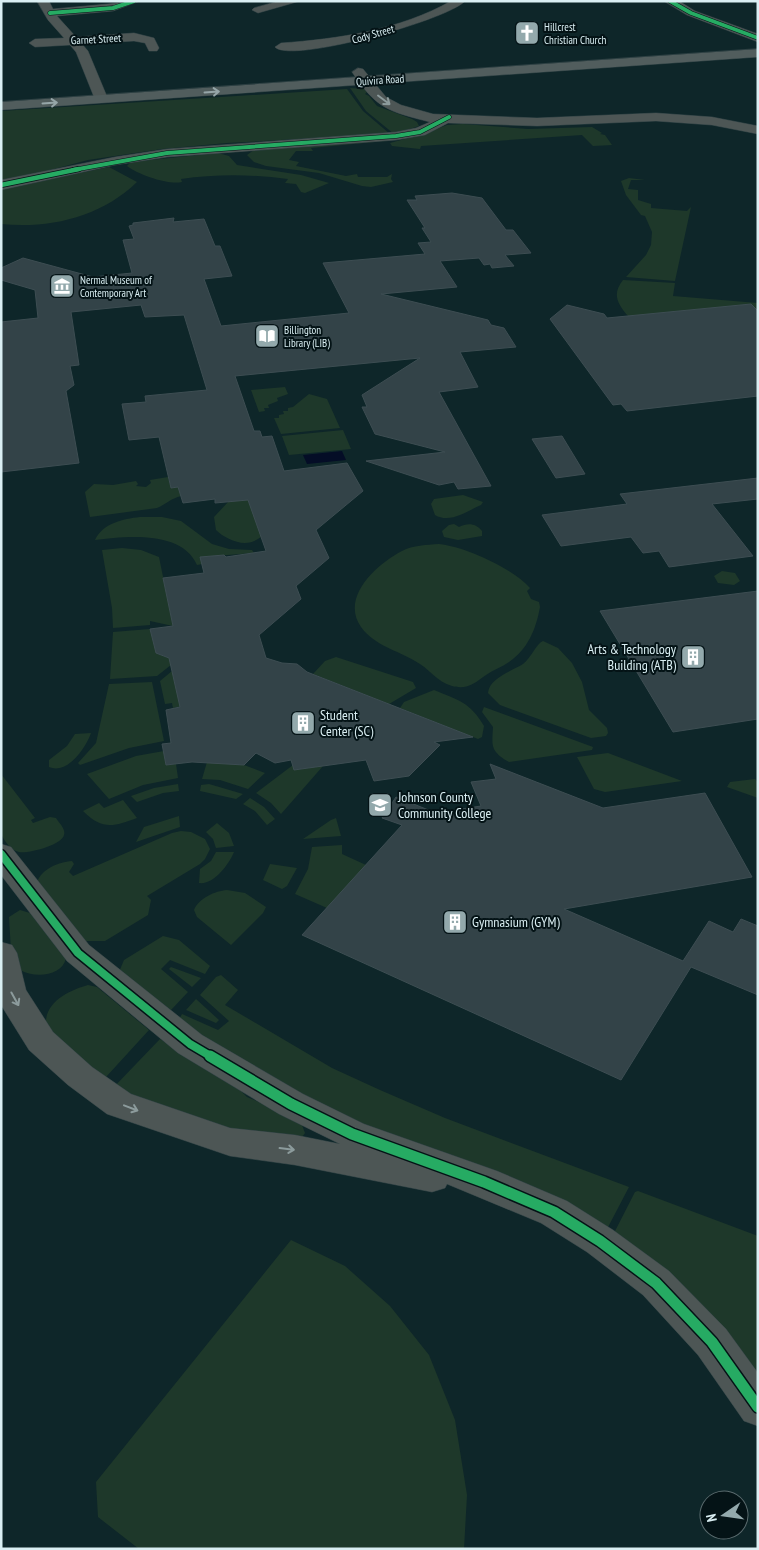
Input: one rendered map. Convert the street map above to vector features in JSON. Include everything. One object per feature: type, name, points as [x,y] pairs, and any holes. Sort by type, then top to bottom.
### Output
[{"type":"main road","name":"Quivira Road","points":[[1,94],[100,93],[362,77],[758,46]]},
{"type":"main road","name":"Quivira Road","points":[[385,75],[758,53]]},
{"type":"main road","name":"Quivira Road","points":[[1,106],[100,93]]},
{"type":"street","points":[[43,1],[50,13],[74,40],[87,59],[100,93]]},
{"type":"street","points":[[50,13],[113,8],[134,1]]},
{"type":"street","points":[[258,10],[294,1]]},
{"type":"street","name":"Cody Street","points":[[281,47],[337,42],[370,36],[445,9],[459,1]]},
{"type":"street","points":[[670,1],[758,38]]},
{"type":"street","points":[[714,21],[732,19]]},
{"type":"street","name":"Garnet Street","points":[[34,43],[134,37],[150,41],[153,48]]},
{"type":"street","points":[[385,75],[405,100],[449,117]]},
{"type":"street","points":[[362,77],[381,100],[406,111],[432,118],[449,117],[537,122],[656,117],[712,121],[758,130]]},
{"type":"street","points":[[406,111],[420,121],[422,130]]},
{"type":"street","points":[[1,185],[167,152],[396,136],[422,130],[449,117]]},
{"type":"street","points":[[1,854],[78,953],[190,1044],[291,1104],[352,1134],[504,1191],[554,1212],[600,1241],[656,1283],[712,1342],[758,1407]]},
{"type":"street","points":[[1,952],[10,992],[41,1041],[80,1076],[119,1104],[230,1142],[295,1150],[504,1191]]},
{"type":"green space","points":[[350,88],[364,89],[367,92],[365,94],[377,106],[412,119],[419,126],[394,134],[366,111]]},
{"type":"green space","points":[[347,89],[363,111],[390,134],[227,143],[162,149],[88,160],[1,183],[1,111]]},
{"type":"green space","points":[[463,124],[528,129],[592,127],[602,133],[600,134],[605,135],[612,145],[593,146],[582,135],[421,146],[420,149],[392,146],[390,143],[447,125]]},
{"type":"green space","points":[[396,140],[311,148],[313,151],[296,151],[289,160],[299,162],[296,166],[346,176],[357,174],[358,177],[387,177],[392,174],[391,179],[393,182],[371,187],[319,173],[266,166],[254,162],[247,155],[254,150]]},
{"type":"green space","points":[[218,153],[229,156],[237,165],[301,175],[329,183],[305,193],[301,192],[296,184],[285,183],[288,179],[261,176],[207,176],[181,179],[182,182],[176,183],[146,176],[127,166],[131,162]]},
{"type":"green space","points":[[109,167],[137,182],[107,204],[74,218],[56,222],[19,225],[1,224],[1,189]]},
{"type":"green space","points":[[629,178],[645,180],[631,180],[628,189],[638,190],[638,200],[651,204],[651,208],[687,211],[691,207],[675,281],[626,277],[646,255],[651,245],[652,232],[645,216],[641,215],[626,195],[621,181]]},
{"type":"green space","points":[[623,280],[675,283],[673,296],[758,303],[758,311],[751,304],[628,316],[617,298],[618,290]]},
{"type":"green space","points":[[285,387],[288,394],[277,398],[278,401],[268,405],[269,408],[264,408],[265,411],[259,412],[251,390]]},
{"type":"green space","points":[[309,394],[327,399],[340,428],[281,434],[274,418],[279,418],[279,415],[284,414],[283,411],[288,411],[288,408],[293,407]]},
{"type":"green space","points":[[343,430],[351,449],[289,455],[282,436]]},
{"type":"green space","points":[[168,477],[171,488],[178,487],[181,496],[157,508],[90,517],[85,492],[94,484],[113,485],[136,481],[138,484],[136,486],[146,487],[151,483],[150,480]]},
{"type":"green space","points":[[463,495],[483,502],[481,505],[452,517],[447,518],[435,515],[431,504],[434,499]]},
{"type":"green space","points":[[257,498],[261,537],[255,541],[244,543],[228,539],[216,530],[214,517],[229,501]]},
{"type":"green space","points":[[162,517],[181,521],[212,544],[229,549],[252,550],[254,553],[201,557],[202,564],[197,565],[190,554],[179,546],[166,541],[137,537],[95,540],[108,526],[127,519]]},
{"type":"green space","points":[[454,524],[459,527],[468,524],[474,525],[482,531],[482,536],[458,540],[444,537],[442,531],[449,525]]},
{"type":"green space","points":[[439,544],[475,554],[512,573],[530,588],[527,591],[531,599],[539,602],[540,607],[530,638],[516,657],[474,683],[462,687],[447,684],[420,664],[373,639],[361,627],[356,616],[355,604],[358,593],[364,583],[382,564],[406,549]]},
{"type":"green space","points":[[122,548],[141,550],[159,557],[173,626],[150,621],[150,625],[113,628],[112,608],[102,550]]},
{"type":"green space","points":[[722,571],[735,573],[740,581],[734,585],[718,583],[714,576]]},
{"type":"green space","points":[[150,629],[156,653],[176,661],[157,676],[110,679],[113,632]]},
{"type":"green space","points":[[543,641],[558,648],[572,663],[582,682],[589,710],[607,728],[608,733],[606,736],[591,738],[500,705],[488,693],[492,683],[507,672],[523,664]]},
{"type":"green space","points":[[336,657],[413,682],[416,688],[389,704],[313,674],[325,661]]},
{"type":"green space","points":[[172,671],[193,704],[173,708],[172,703],[165,704],[160,681]]},
{"type":"green space","points":[[152,682],[164,741],[129,748],[80,765],[78,763],[96,743],[109,684]]},
{"type":"green space","points":[[434,690],[463,703],[474,712],[484,726],[482,737],[478,739],[400,708],[404,702]]},
{"type":"green space","points":[[484,707],[593,747],[592,750],[509,762],[495,751],[492,739],[493,727],[482,712]]},
{"type":"green space","points":[[91,733],[85,746],[69,764],[56,768],[49,767],[49,760],[67,746],[75,734]]},
{"type":"green space","points":[[164,751],[166,765],[176,764],[178,778],[143,785],[109,799],[87,774],[136,756]]},
{"type":"green space","points":[[608,753],[682,781],[605,792],[594,789],[577,757]]},
{"type":"green space","points":[[207,762],[244,765],[265,773],[248,789],[220,780],[202,779]]},
{"type":"green space","points":[[293,765],[295,770],[323,766],[281,814],[271,803],[256,793]]},
{"type":"green space","points":[[1,774],[35,818],[31,820],[33,823],[50,817],[56,818],[64,831],[62,839],[44,848],[30,852],[19,852],[9,846],[1,832]]},
{"type":"green space","points":[[755,779],[758,782],[758,798],[727,787],[730,782]]},
{"type":"green space","points":[[178,784],[179,791],[163,793],[137,802],[131,796],[154,788]]},
{"type":"green space","points":[[209,784],[243,794],[236,799],[200,791],[201,785]]},
{"type":"green space","points":[[250,798],[264,807],[275,819],[267,825],[255,811],[243,804]]},
{"type":"green space","points":[[123,800],[137,818],[108,825],[96,821],[83,811],[99,803],[104,808]]},
{"type":"green space","points":[[179,816],[180,827],[136,842],[144,827]]},
{"type":"green space","points":[[336,818],[341,836],[303,839],[331,820]]},
{"type":"green space","points":[[217,823],[229,833],[234,846],[216,848],[213,839],[206,832]]},
{"type":"green space","points":[[181,831],[191,832],[205,839],[210,849],[205,859],[200,864],[147,896],[151,900],[148,915],[105,941],[86,941],[79,937],[37,882],[43,873],[61,863],[72,861],[74,864],[69,872],[73,876],[172,833]]},
{"type":"green space","points":[[342,845],[342,854],[366,865],[327,908],[295,894],[308,869],[312,847]]},
{"type":"green space","points":[[216,852],[234,852],[220,873],[210,881],[199,883],[200,869],[211,861]]},
{"type":"green space","points":[[270,864],[297,868],[287,886],[282,889],[263,880]]},
{"type":"green space","points":[[227,890],[245,893],[266,907],[263,913],[231,945],[197,917],[194,910],[208,896]]},
{"type":"green space","points":[[20,910],[30,913],[66,958],[59,969],[40,975],[20,970],[11,951],[9,917]]},
{"type":"green space","points":[[163,936],[179,940],[210,966],[205,974],[170,960],[161,969],[188,992],[171,1010],[119,972],[124,960]]},
{"type":"green space","points":[[171,967],[201,978],[192,987],[169,969]]},
{"type":"green space","points":[[221,975],[238,990],[225,1005],[332,1068],[445,1118],[629,1187],[606,1231],[309,1102],[177,1023],[182,1014],[218,1030],[229,1021],[200,995],[216,977]]},
{"type":"green space","points":[[88,985],[97,987],[149,1030],[106,1077],[100,1080],[46,1025],[46,1017],[49,1010],[59,998]]},
{"type":"green space","points":[[196,999],[219,1020],[216,1023],[186,1010]]},
{"type":"green space","points":[[160,1039],[238,1088],[247,1097],[302,1125],[305,1133],[299,1141],[253,1138],[112,1089]]},
{"type":"green space","points":[[638,1191],[758,1236],[758,1375],[613,1235],[635,1192]]},
{"type":"green space","points":[[291,1240],[345,1266],[390,1306],[429,1355],[455,1420],[467,1495],[464,1549],[139,1549],[98,1517],[96,1482]]},
{"type":"water","points":[[342,451],[346,460],[307,464],[303,455]]},
{"type":"building","points":[[452,193],[482,198],[506,230],[513,230],[531,253],[505,255],[514,266],[492,268],[490,264],[484,265],[479,258],[440,261],[457,287],[381,294],[488,320],[491,325],[504,328],[516,347],[460,352],[478,387],[439,392],[491,486],[458,489],[454,482],[439,485],[366,461],[445,452],[375,434],[362,407],[367,407],[362,395],[420,358],[235,376],[254,431],[260,431],[262,437],[272,436],[284,471],[347,463],[363,491],[316,530],[329,558],[296,586],[301,599],[259,635],[266,658],[282,663],[297,664],[307,672],[473,737],[434,742],[440,745],[409,776],[374,781],[366,760],[294,770],[291,760],[275,763],[256,753],[244,765],[192,762],[166,765],[162,744],[171,743],[166,710],[180,707],[169,658],[156,653],[150,629],[173,626],[163,578],[204,573],[200,557],[224,555],[226,557],[266,551],[248,500],[215,503],[215,499],[183,503],[178,487],[171,488],[159,437],[129,440],[122,404],[146,402],[145,396],[207,390],[184,315],[145,317],[141,305],[71,312],[79,365],[70,366],[74,385],[66,391],[79,463],[1,472],[1,322],[38,318],[35,290],[1,280],[1,268],[23,258],[93,277],[132,273],[123,240],[134,239],[129,226],[133,225],[133,223],[174,218],[173,222],[204,219],[215,246],[220,246],[232,276],[204,279],[221,326],[349,313],[323,263],[425,254],[418,243],[431,242],[422,228],[425,228],[407,200],[417,200],[415,196]]},
{"type":"building","points":[[751,304],[758,311],[758,396],[627,411],[621,404],[613,405],[550,319],[567,305],[604,314],[607,318]]},
{"type":"building","points":[[562,436],[585,474],[556,478],[532,439]]},
{"type":"building","points":[[758,478],[758,499],[712,504],[753,556],[669,567],[659,551],[643,553],[631,537],[561,546],[542,515],[627,504],[620,494]]},
{"type":"building","name":"Arts & Technology Building (ATB)","points":[[758,591],[758,719],[673,732],[600,611]]},
{"type":"building","name":"Gymnasium (GYM)","points":[[490,764],[603,808],[705,793],[752,877],[564,909],[683,961],[709,921],[733,932],[741,919],[758,926],[758,995],[691,967],[621,1080],[302,935],[402,825],[382,818],[396,797],[436,813],[481,806],[471,782],[496,779]]},
{"type":"cycle path","points":[[50,13],[113,8],[134,1]]},
{"type":"cycle path","points":[[670,1],[691,13],[758,38]]},
{"type":"cycle path","points":[[1,185],[115,161],[167,153],[396,136],[420,132],[449,117]]},
{"type":"cycle path","points":[[1,854],[78,953],[190,1044],[291,1104],[352,1134],[484,1182],[554,1212],[600,1241],[656,1283],[712,1342],[758,1407]]},
{"type":"place","name":"Hillcrest Christian Church","points":[[527,33]]},
{"type":"place","name":"Nermal Museum of Contemporary Art","points":[[62,286]]},
{"type":"place","name":"Billington Library (LIB)","points":[[267,336]]},
{"type":"place","name":"Arts & Technology Building (ATB)","points":[[693,657]]},
{"type":"place","name":"Student Center (SC)","points":[[303,723]]},
{"type":"place","name":"Johnson County Community College","points":[[380,805]]},
{"type":"place","name":"Gymnasium (GYM)","points":[[455,922]]}]
